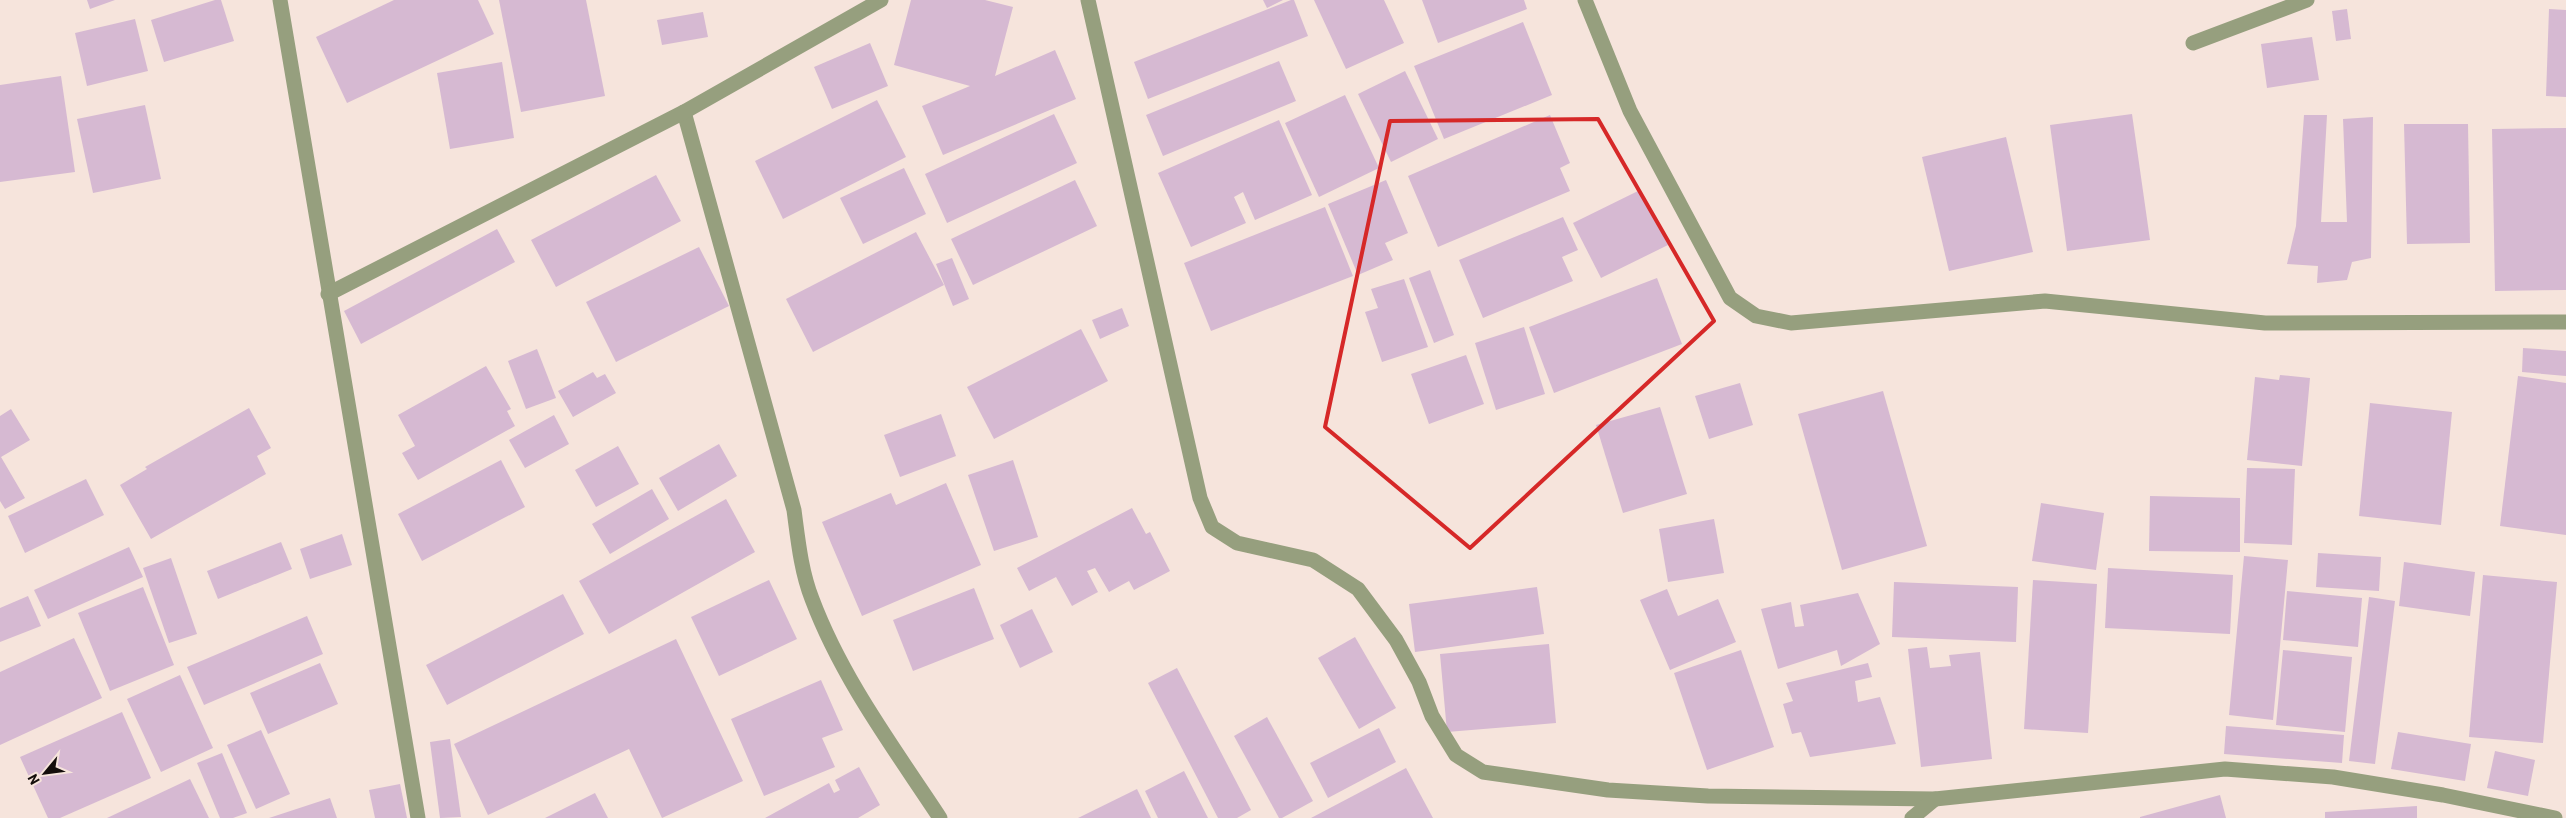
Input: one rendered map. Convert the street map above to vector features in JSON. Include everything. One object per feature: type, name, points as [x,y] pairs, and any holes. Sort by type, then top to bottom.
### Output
[{"type":"street","points":[[280,0],[328,294],[418,818]]},
{"type":"street","points":[[328,294],[684,112],[881,0]]},
{"type":"street","points":[[1088,0],[1200,498],[1212,527],[1236,543],[1313,560],[1358,589],[1396,640],[1419,682],[1432,716],[1456,755],[1483,772],[1608,790],[1708,796],[1935,799],[2224,769],[2333,777],[2443,795],[2555,818]]},
{"type":"street","points":[[1585,0],[1630,111],[1704,251],[1730,298],[1756,316],[1791,323],[2045,300],[2265,324],[2566,322]]},
{"type":"street","points":[[2193,43],[2307,0]]},
{"type":"street","points":[[684,112],[794,510],[800,558],[812,599],[845,671],[940,818]]},
{"type":"street","points":[[1912,818],[1935,799]]},
{"type":"highlighted area","points":[[1598,119],[1714,321],[1470,548],[1325,427],[1390,121]]},
{"type":"building","points":[[87,0],[115,0],[90,9]]},
{"type":"building","points":[[215,0],[221,0],[234,41],[164,62],[151,20]]},
{"type":"building","points":[[394,0],[478,0],[494,34],[347,103],[316,37]]},
{"type":"building","points":[[499,0],[586,0],[605,96],[521,112]]},
{"type":"building","points":[[911,0],[985,0],[1013,7],[995,76],[1055,50],[1076,99],[943,155],[922,106],[970,86],[894,65]]},
{"type":"building","points":[[1263,0],[1283,0],[1267,8]]},
{"type":"building","points":[[1294,0],[1308,36],[1148,99],[1134,62]]},
{"type":"building","points":[[1314,0],[1384,0],[1404,43],[1346,69]]},
{"type":"building","points":[[1422,0],[1524,0],[1527,9],[1438,43]]},
{"type":"building","points":[[2347,9],[2351,39],[2336,41],[2332,11]]},
{"type":"building","points":[[2549,9],[2566,10],[2566,97],[2546,96]]},
{"type":"building","points":[[703,12],[708,37],[662,45],[657,20]]},
{"type":"building","points":[[135,19],[148,71],[87,86],[75,33]]},
{"type":"building","points":[[1523,22],[1552,95],[1444,139],[1414,66]]},
{"type":"building","points":[[2312,37],[2319,80],[2267,88],[2261,44]]},
{"type":"building","points":[[870,43],[888,86],[832,109],[814,67]]},
{"type":"building","points":[[1279,61],[1296,101],[1163,156],[1146,115]]},
{"type":"building","points":[[502,62],[514,138],[450,149],[437,73]]},
{"type":"building","points":[[1405,71],[1438,139],[1391,162],[1358,94]]},
{"type":"building","points":[[61,76],[75,172],[0,182],[0,85]]},
{"type":"building","points":[[1345,95],[1379,168],[1319,197],[1285,123]]},
{"type":"building","points":[[877,100],[906,157],[783,219],[755,161]]},
{"type":"building","points":[[145,105],[161,179],[93,193],[77,119]]},
{"type":"building","points":[[1054,114],[1077,163],[947,223],[925,174]]},
{"type":"building","points":[[2132,114],[2150,240],[2067,251],[2050,125]]},
{"type":"building","points":[[1550,115],[1570,163],[1560,168],[1570,191],[1438,247],[1408,176]]},
{"type":"building","points":[[2304,115],[2327,115],[2321,222],[2347,222],[2343,119],[2373,117],[2371,258],[2352,262],[2347,280],[2317,283],[2318,266],[2287,264],[2296,226]]},
{"type":"building","points":[[1279,120],[1312,195],[1255,220],[1243,192],[1234,197],[1246,223],[1191,247],[1158,173]]},
{"type":"building","points":[[2404,124],[2468,124],[2470,243],[2407,244]]},
{"type":"building","points":[[2566,128],[2566,290],[2495,291],[2492,129]]},
{"type":"building","points":[[2006,137],[2033,252],[1949,271],[1922,157]]},
{"type":"building","points":[[904,168],[926,214],[863,244],[840,198]]},
{"type":"building","points":[[656,175],[681,221],[556,287],[531,240]]},
{"type":"building","points":[[1075,180],[1097,226],[973,285],[951,239]]},
{"type":"building","points":[[1386,180],[1408,233],[1385,243],[1393,260],[1358,275],[1328,204]]},
{"type":"building","points":[[1640,190],[1668,245],[1601,278],[1573,223]]},
{"type":"building","points":[[1325,207],[1353,276],[1211,331],[1184,263]]},
{"type":"building","points":[[1563,217],[1578,250],[1562,257],[1573,281],[1483,318],[1459,260]]},
{"type":"building","points":[[497,229],[515,262],[361,344],[344,311]]},
{"type":"building","points":[[916,232],[944,285],[813,352],[786,299]]},
{"type":"building","points":[[699,247],[729,306],[616,362],[586,302]]},
{"type":"building","points":[[952,258],[969,299],[953,306],[936,264]]},
{"type":"building","points":[[1430,270],[1454,335],[1434,343],[1409,278]]},
{"type":"building","points":[[1657,278],[1682,344],[1554,393],[1529,327]]},
{"type":"building","points":[[1404,279],[1428,347],[1382,362],[1365,312],[1378,308],[1371,289]]},
{"type":"building","points":[[1122,308],[1129,326],[1100,339],[1092,320]]},
{"type":"building","points":[[1524,327],[1545,394],[1496,410],[1475,343]]},
{"type":"building","points":[[1081,329],[1108,381],[994,439],[967,387]]},
{"type":"building","points":[[2523,348],[2566,351],[2566,376],[2522,372]]},
{"type":"building","points":[[537,349],[556,398],[526,409],[508,361]]},
{"type":"building","points":[[1466,355],[1484,404],[1429,424],[1411,374]]},
{"type":"building","points":[[486,366],[511,409],[507,411],[515,426],[418,480],[402,453],[415,446],[398,415]]},
{"type":"building","points":[[593,372],[597,378],[605,374],[616,393],[573,417],[558,391]]},
{"type":"building","points":[[2280,375],[2310,378],[2302,466],[2247,460],[2255,377],[2279,380]]},
{"type":"building","points":[[2518,376],[2566,383],[2566,535],[2500,526]]},
{"type":"building","points":[[1740,383],[1753,425],[1709,439],[1695,396]]},
{"type":"building","points":[[1883,391],[1927,546],[1842,570],[1798,414]]},
{"type":"building","points":[[2370,403],[2452,412],[2441,525],[2359,516]]},
{"type":"building","points":[[1660,407],[1687,494],[1623,513],[1596,425]]},
{"type":"building","points":[[249,408],[271,448],[257,456],[266,474],[151,539],[120,485],[147,469],[145,467]]},
{"type":"building","points":[[11,409],[30,440],[1,457],[25,498],[5,509],[0,501],[0,416]]},
{"type":"building","points":[[941,414],[956,456],[900,477],[884,435]]},
{"type":"building","points":[[554,415],[569,444],[525,468],[509,440]]},
{"type":"building","points":[[719,444],[737,476],[678,511],[659,478]]},
{"type":"building","points":[[618,446],[639,484],[596,507],[575,470]]},
{"type":"building","points":[[501,460],[525,507],[422,561],[398,514]]},
{"type":"building","points":[[1013,460],[1038,537],[994,551],[968,475]]},
{"type":"building","points":[[2247,468],[2295,469],[2292,545],[2244,543]]},
{"type":"building","points":[[86,479],[104,515],[25,553],[8,516]]},
{"type":"building","points":[[946,483],[981,565],[862,616],[822,522],[891,493],[896,505]]},
{"type":"building","points":[[652,489],[669,519],[610,554],[592,524]]},
{"type":"building","points":[[2150,496],[2240,498],[2240,552],[2149,551]]},
{"type":"building","points":[[726,499],[755,552],[609,634],[579,581]]},
{"type":"building","points":[[2041,503],[2104,513],[2096,570],[2032,561]]},
{"type":"building","points":[[1132,508],[1146,534],[1150,532],[1170,571],[1134,590],[1129,581],[1109,592],[1095,568],[1087,571],[1098,592],[1072,606],[1056,577],[1029,591],[1017,568]]},
{"type":"building","points":[[1714,519],[1724,573],[1668,582],[1659,529]]},
{"type":"building","points":[[342,534],[352,565],[310,579],[300,549]]},
{"type":"building","points":[[281,542],[292,569],[218,599],[207,571]]},
{"type":"building","points":[[129,547],[143,577],[48,619],[34,590]]},
{"type":"building","points":[[2318,553],[2381,557],[2379,591],[2316,587]]},
{"type":"building","points":[[2244,556],[2288,560],[2273,720],[2229,715]]},
{"type":"building","points":[[171,558],[197,634],[169,643],[143,568]]},
{"type":"building","points":[[2404,562],[2475,572],[2470,616],[2399,606]]},
{"type":"building","points":[[2108,568],[2233,575],[2230,634],[2105,628]]},
{"type":"building","points":[[2483,575],[2557,582],[2543,743],[2469,737]]},
{"type":"building","points":[[769,580],[797,639],[719,676],[691,617]]},
{"type":"building","points":[[2033,580],[2097,584],[2088,733],[2024,729]]},
{"type":"building","points":[[1894,582],[2018,587],[2016,642],[1892,637]]},
{"type":"building","points":[[143,587],[174,665],[110,691],[78,613]]},
{"type":"building","points":[[1537,587],[1544,634],[1415,652],[1409,604]]},
{"type":"building","points":[[974,588],[994,639],[913,671],[893,620]]},
{"type":"building","points":[[1667,589],[1678,616],[1718,599],[1736,642],[1670,670],[1640,600]]},
{"type":"building","points":[[2287,591],[2362,598],[2358,647],[2283,640]]},
{"type":"building","points":[[1858,593],[1880,644],[1841,666],[1837,650],[1778,669],[1761,609],[1791,602],[1795,627],[1804,626],[1800,605]]},
{"type":"building","points":[[563,594],[584,634],[447,705],[426,665]]},
{"type":"building","points":[[28,596],[41,626],[0,642],[0,608]]},
{"type":"building","points":[[2369,597],[2395,601],[2375,764],[2349,761]]},
{"type":"building","points":[[1032,609],[1053,652],[1020,668],[1000,625]]},
{"type":"building","points":[[307,616],[323,654],[204,705],[187,667]]},
{"type":"building","points":[[1355,637],[1396,708],[1359,729],[1318,658]]},
{"type":"building","points":[[74,638],[102,698],[0,745],[0,672]]},
{"type":"building","points":[[676,639],[743,781],[662,818],[629,749],[488,815],[454,744]]},
{"type":"building","points":[[1549,644],[1556,723],[1447,732],[1440,654]]},
{"type":"building","points":[[1927,647],[1930,668],[1951,666],[1949,655],[1980,652],[1992,759],[1921,767],[1908,649]]},
{"type":"building","points":[[1741,650],[1774,747],[1707,770],[1674,673]]},
{"type":"building","points":[[2283,650],[2352,657],[2345,732],[2276,725]]},
{"type":"building","points":[[320,663],[338,704],[268,734],[250,693]]},
{"type":"building","points":[[1868,663],[1872,677],[1855,681],[1858,702],[1880,697],[1896,744],[1810,757],[1801,732],[1792,734],[1783,704],[1793,701],[1786,683]]},
{"type":"building","points":[[1177,668],[1251,810],[1237,818],[1218,818],[1148,683]]},
{"type":"building","points":[[180,675],[213,748],[161,772],[127,699]]},
{"type":"building","points":[[821,680],[843,730],[822,738],[835,767],[764,796],[731,719]]},
{"type":"building","points":[[122,712],[151,778],[60,818],[48,818],[20,757]]},
{"type":"building","points":[[1267,717],[1313,801],[1282,818],[1279,818],[1234,736]]},
{"type":"building","points":[[2226,726],[2344,735],[2342,763],[2224,754]]},
{"type":"building","points":[[1379,728],[1396,762],[1328,798],[1310,763]]},
{"type":"building","points":[[261,730],[290,794],[256,809],[227,745]]},
{"type":"building","points":[[2398,732],[2471,744],[2465,781],[2391,769]]},
{"type":"building","points":[[450,739],[461,817],[440,818],[430,742]]},
{"type":"building","points":[[2495,751],[2535,760],[2528,796],[2487,788]]},
{"type":"building","points":[[222,753],[247,813],[233,818],[220,818],[197,763]]},
{"type":"building","points":[[859,767],[880,805],[858,818],[765,818],[829,783],[834,793],[840,790],[835,780]]},
{"type":"building","points":[[1406,768],[1433,818],[1311,818]]},
{"type":"building","points":[[1184,771],[1208,818],[1158,818],[1145,791]]},
{"type":"building","points":[[190,779],[209,818],[107,818]]},
{"type":"building","points":[[400,784],[407,818],[375,818],[369,790]]},
{"type":"building","points":[[1137,789],[1151,818],[1078,818]]},
{"type":"building","points":[[595,793],[608,818],[545,818]]},
{"type":"building","points":[[2220,795],[2226,818],[2140,818],[2140,817]]},
{"type":"building","points":[[330,798],[337,818],[269,818]]},
{"type":"building","points":[[2417,806],[2417,818],[2325,818],[2325,812]]}]
